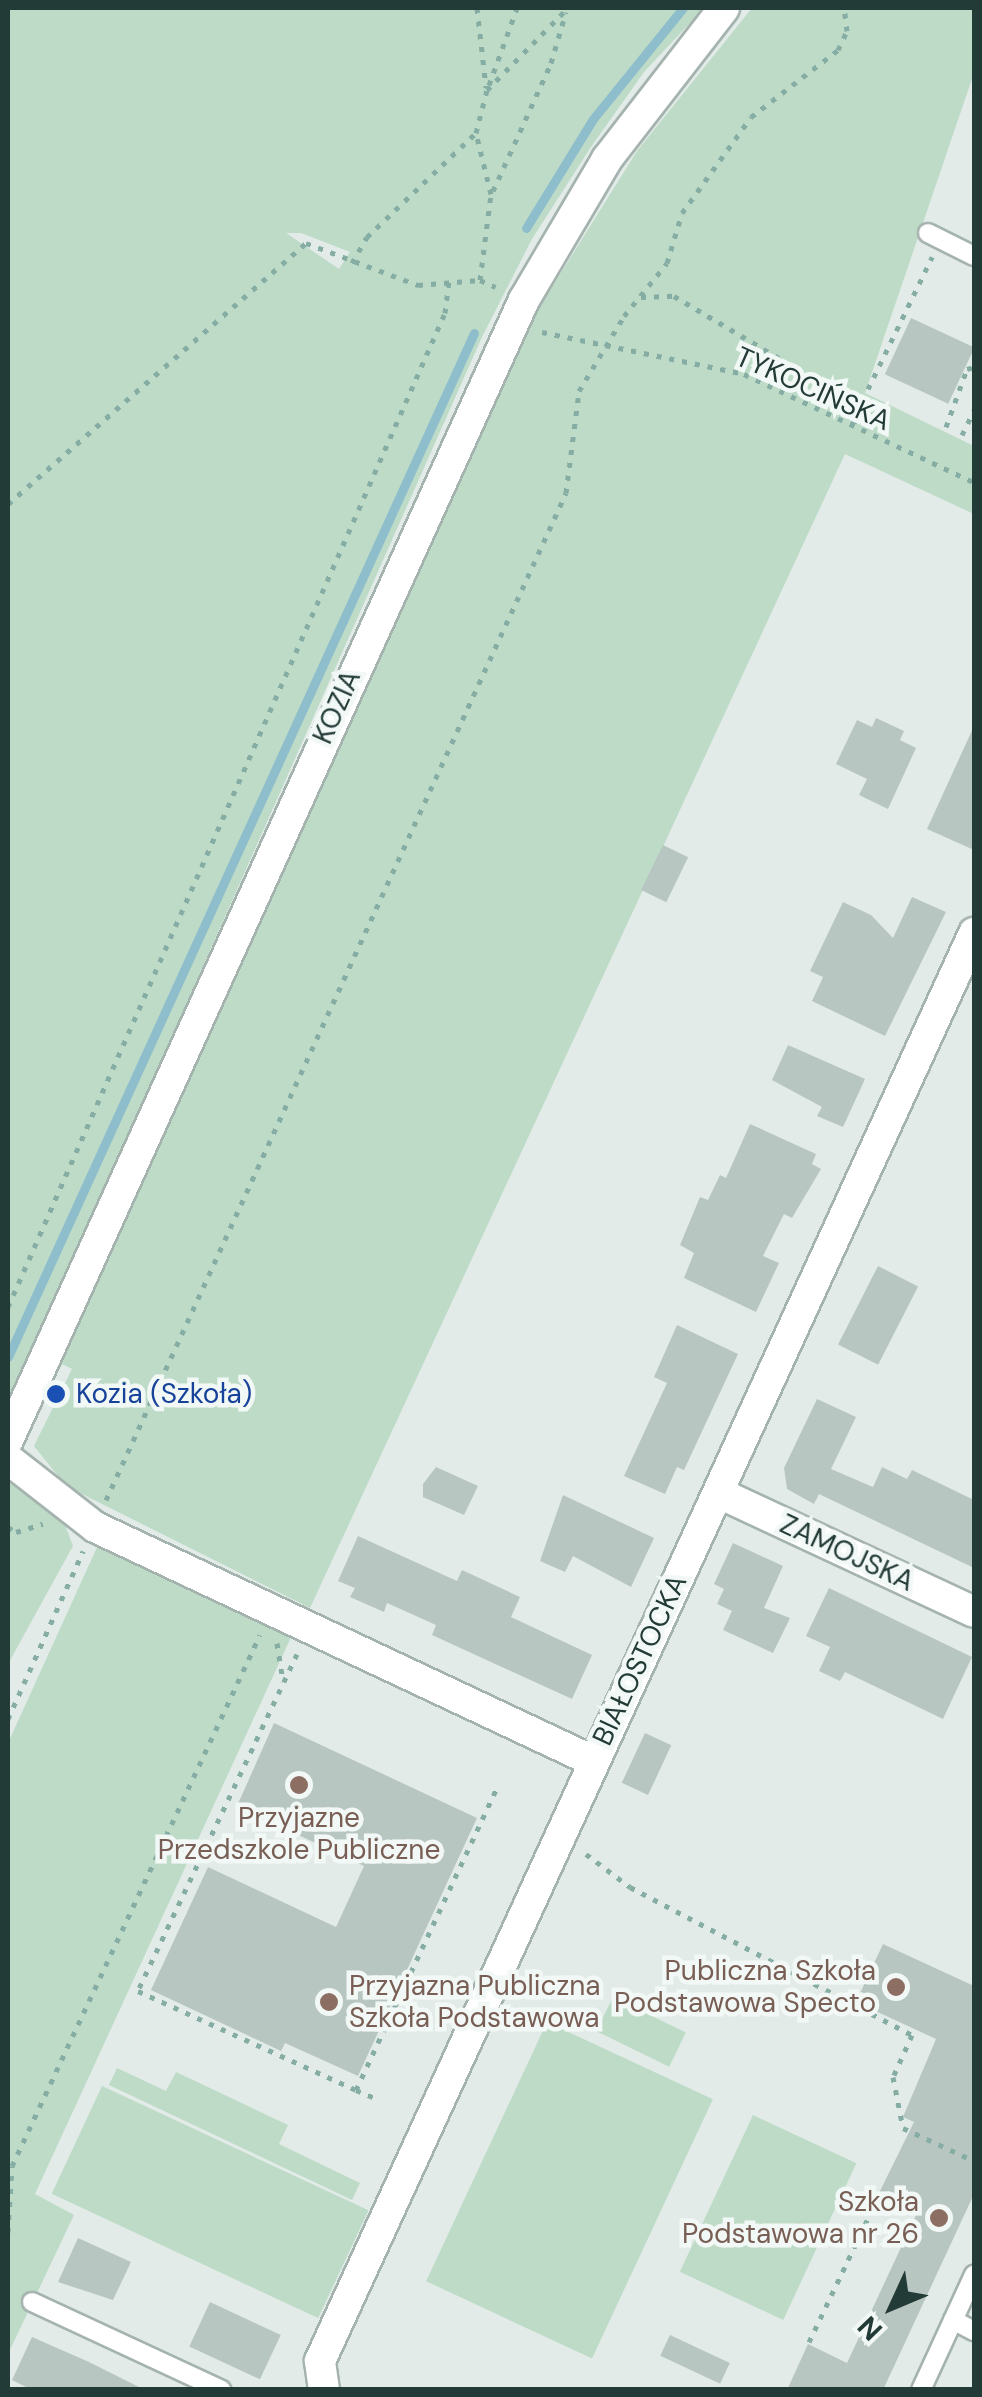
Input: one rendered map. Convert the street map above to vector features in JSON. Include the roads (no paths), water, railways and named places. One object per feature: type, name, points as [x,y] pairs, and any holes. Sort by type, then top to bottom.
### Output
[{"type":"street","name":"KOZIA","points":[[8,1440],[519,310],[607,158],[724,8]]},
{"type":"street","name":"BIAŁOSTOCKA","points":[[324,2390],[320,2361],[974,933]]},
{"type":"street","points":[[8,1459],[86,1523],[273,1624],[592,1761]]},
{"type":"street","name":"ZAMOJSKA","points":[[719,1493],[974,1612]]},
{"type":"lane","points":[[934,236],[974,256]]},
{"type":"lane","points":[[920,2390],[974,2275]]},
{"type":"lane","points":[[32,2302],[222,2390]]},
{"type":"lane","points":[[953,2320],[974,2330]]},
{"type":"waterway","points":[[526,228],[593,119],[683,8]]},
{"type":"waterway","points":[[8,1357],[474,333]]},
{"type":"place","name":"Kozia (Szkoła)","points":[[56,1394]]},
{"type":"place","name":"Przyjazne Przedszkole Publiczne","points":[[299,1785]]},
{"type":"place","name":"Publiczna Szkoła Podstawowa Specto","points":[[896,1987]]},
{"type":"place","name":"Przyjazna Publiczna Szkoła Podstawowa","points":[[329,2002]]},
{"type":"place","name":"Szkoła Podstawowa nr 26","points":[[939,2218]]}]
